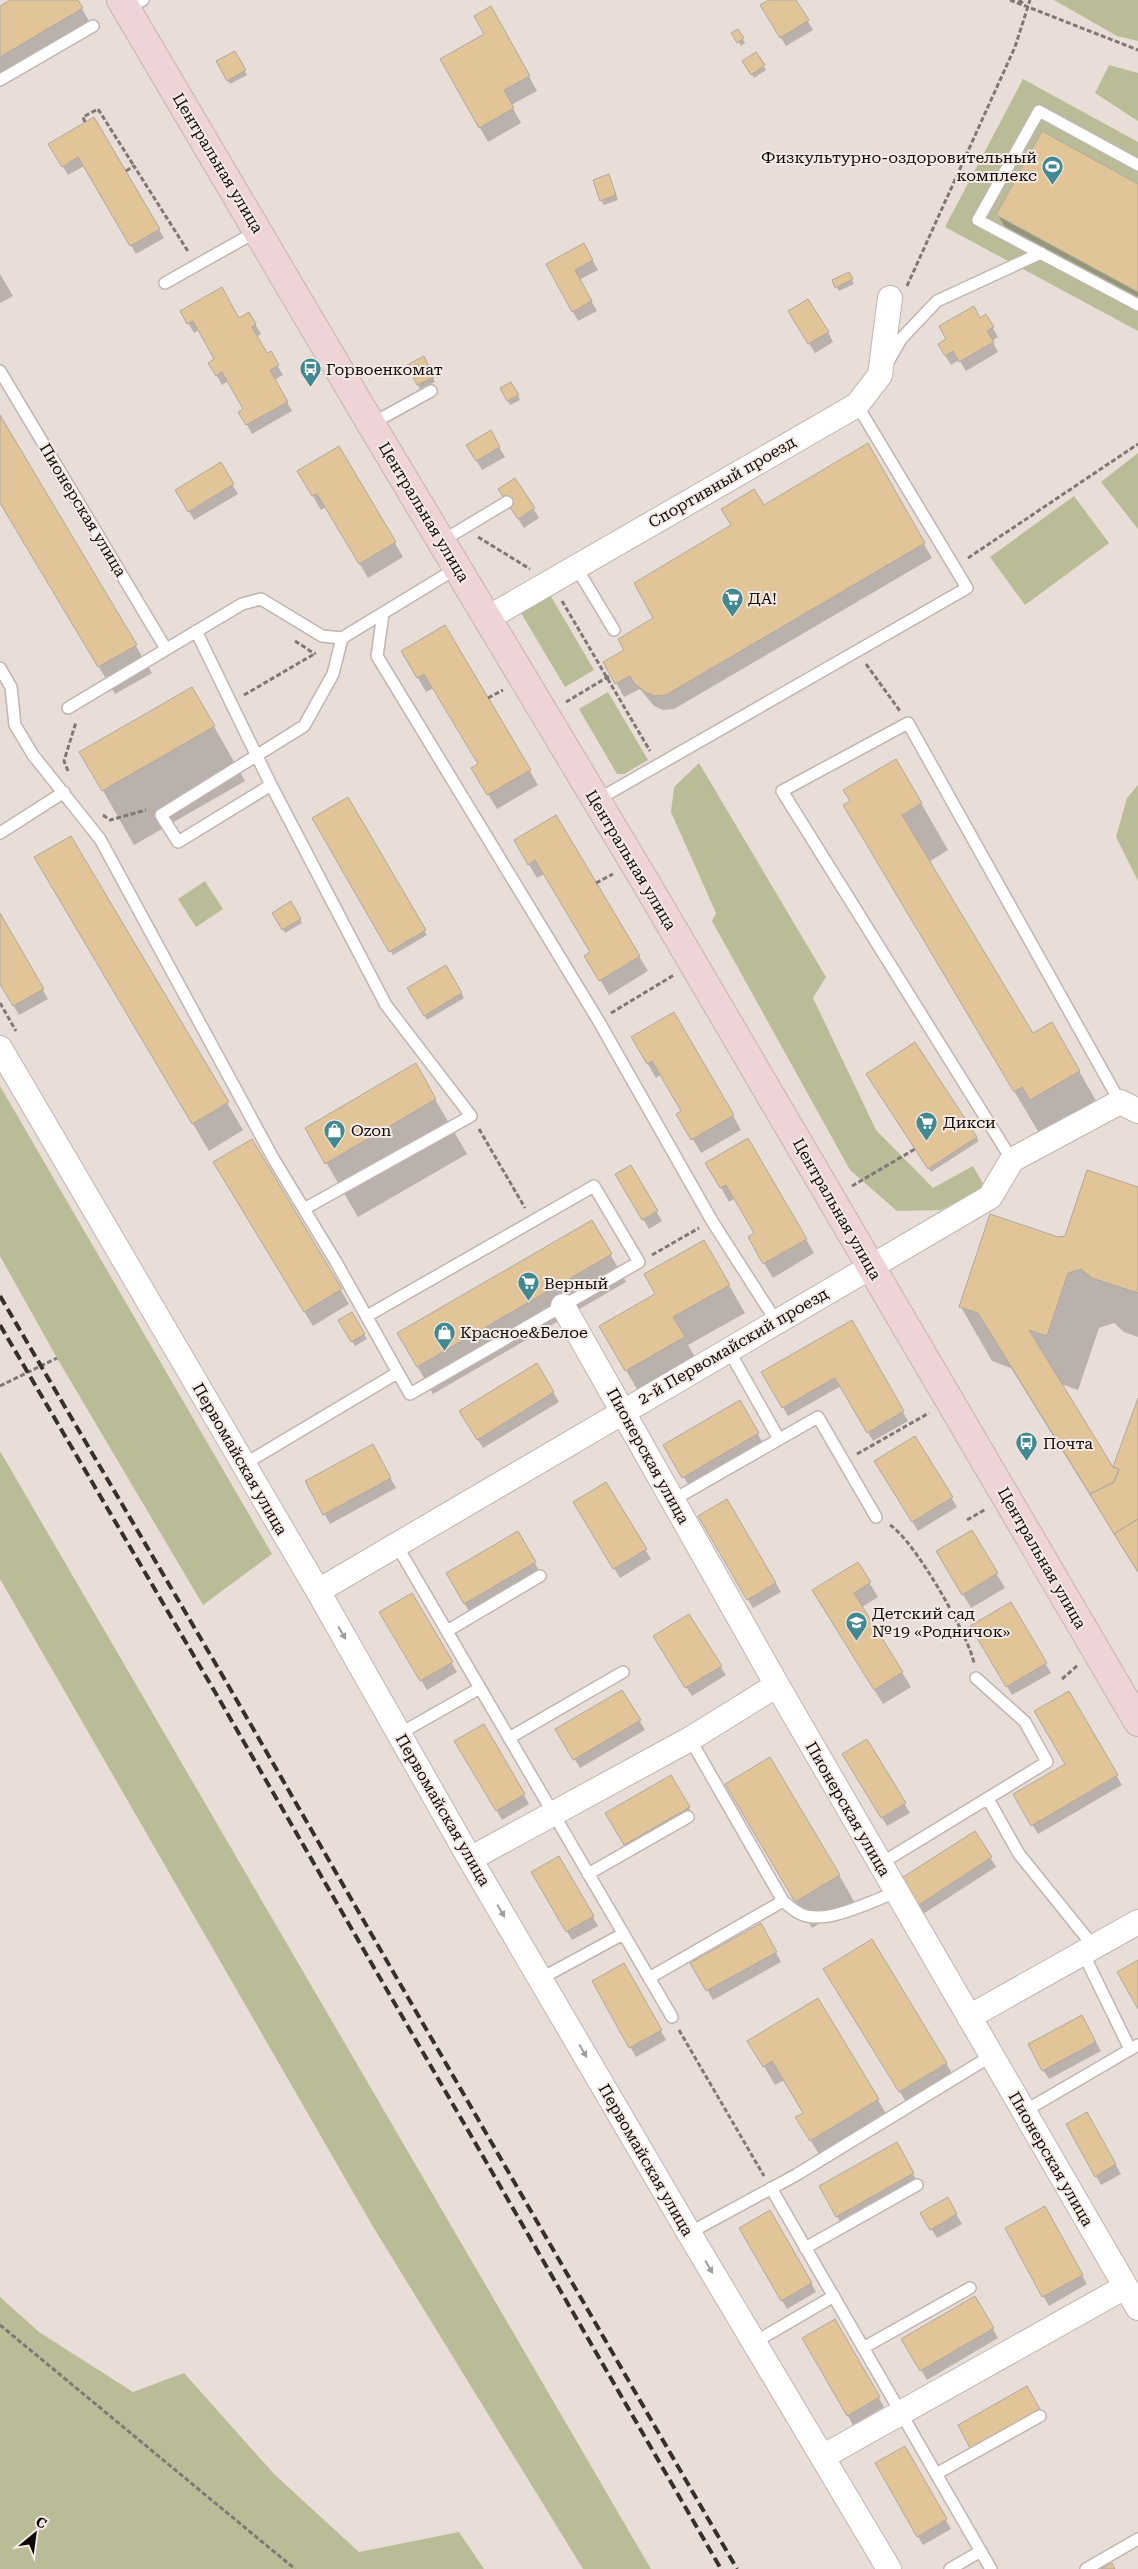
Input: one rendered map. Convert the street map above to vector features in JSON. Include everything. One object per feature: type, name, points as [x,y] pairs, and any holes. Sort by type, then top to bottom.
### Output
[{"type":"main road","name":"Центральная улица","points":[[130,3],[258,230],[371,424],[452,535],[457,568],[646,882],[1138,1722]]},
{"type":"street","points":[[880,375],[890,298]]},
{"type":"street","name":"Спортивный проезд","points":[[488,618],[857,405],[880,375]]},
{"type":"street","name":"Первомайская улица","points":[[0,1048],[318,1591],[540,1979],[689,2233],[824,2456],[889,2569]]},
{"type":"street","points":[[1012,1160],[1129,1107]]},
{"type":"street","name":"2-й Первомайский проезд","points":[[318,1591],[990,1196],[1012,1160]]},
{"type":"street","name":"Пионерская улица","points":[[563,1306],[777,1686],[1138,2308]]},
{"type":"street","points":[[470,1859],[690,1740],[777,1686]]},
{"type":"street","points":[[969,2017],[1138,1922]]},
{"type":"street","points":[[824,2456],[1126,2287]]},
{"type":"lane","points":[[0,80],[93,26]]},
{"type":"lane","points":[[1138,165],[1039,111],[978,220],[1138,305]]},
{"type":"lane","points":[[165,283],[258,230]]},
{"type":"lane","points":[[880,375],[900,339],[937,301],[1041,253]]},
{"type":"lane","name":"Пионерская улица","points":[[0,371],[166,649]]},
{"type":"lane","points":[[371,424],[431,391]]},
{"type":"lane","points":[[596,801],[967,588],[857,405]]},
{"type":"lane","points":[[452,535],[506,502]]},
{"type":"lane","points":[[576,566],[614,630]]},
{"type":"lane","points":[[73,711],[166,649],[242,604],[261,600],[322,636],[342,638],[457,568]]},
{"type":"lane","points":[[383,614],[377,656],[598,1020],[712,1221],[776,1321]]},
{"type":"lane","points":[[196,631],[271,785],[386,1005],[471,1116],[304,1209]]},
{"type":"lane","points":[[271,785],[178,842],[161,815],[258,757],[304,726],[333,674],[342,638]]},
{"type":"lane","points":[[0,668],[11,687],[15,725],[33,755],[100,839],[273,1158],[367,1316],[410,1394],[638,1262],[594,1186],[367,1316]]},
{"type":"lane","points":[[1012,1160],[782,792],[908,723],[1129,1107]]},
{"type":"lane","points":[[0,833],[64,792]]},
{"type":"lane","points":[[728,1349],[779,1439]]},
{"type":"lane","points":[[243,1465],[397,1373]]},
{"type":"lane","points":[[673,1500],[818,1417],[876,1517]]},
{"type":"lane","points":[[396,1544],[672,2017]]},
{"type":"lane","points":[[446,1631],[540,1576]]},
{"type":"lane","points":[[509,1738],[623,1672]]},
{"type":"lane","points":[[880,1864],[1047,1762],[1025,1722],[976,1678]]},
{"type":"lane","points":[[399,1734],[480,1688]]},
{"type":"lane","points":[[690,1740],[784,1901],[800,1914],[818,1917],[835,1916],[896,1892]]},
{"type":"lane","points":[[988,1799],[1019,1854],[1088,1950],[1134,2047],[1023,2112]]},
{"type":"lane","points":[[588,1874],[688,1817]]},
{"type":"lane","points":[[649,1978],[784,1901]]},
{"type":"lane","points":[[540,1979],[623,1934]]},
{"type":"lane","points":[[689,2233],[771,2188],[991,2056]]},
{"type":"lane","points":[[806,2248],[917,2185]]},
{"type":"lane","points":[[771,2188],[991,2569]]},
{"type":"lane","points":[[863,2348],[970,2288]]},
{"type":"lane","points":[[755,2342],[834,2296]]},
{"type":"lane","points":[[936,2474],[1040,2416]]},
{"type":"lane","points":[[1086,2569],[1138,2539]]},
{"type":"lane","points":[[950,2569],[981,2551]]},
{"type":"path","points":[[1010,0],[1138,50]]},
{"type":"path","points":[[1019,0],[1029,9]]},
{"type":"path","points":[[890,298],[906,289],[1015,47],[1029,9],[1030,0]]},
{"type":"path","points":[[85,122],[83,117],[98,109],[197,265]]},
{"type":"path","points":[[126,171],[134,166]]},
{"type":"path","points":[[955,567],[1138,444]]},
{"type":"path","points":[[452,535],[550,581],[658,764]]},
{"type":"path","points":[[232,702],[342,638]]},
{"type":"path","points":[[292,639],[315,654]]},
{"type":"path","points":[[856,651],[908,723]]},
{"type":"path","points":[[566,702],[610,676]]},
{"type":"path","points":[[488,698],[506,688]]},
{"type":"path","points":[[73,711],[64,761],[80,798],[73,804]]},
{"type":"path","points":[[102,814],[110,820],[142,813],[150,808]]},
{"type":"path","points":[[596,883],[615,873]]},
{"type":"path","points":[[598,1020],[675,975]]},
{"type":"path","points":[[471,1116],[534,1222]]},
{"type":"path","points":[[851,1187],[915,1149]]},
{"type":"path","points":[[638,1262],[712,1221]]},
{"type":"path","points":[[0,1386],[57,1358]]},
{"type":"path","points":[[844,1462],[932,1411]]},
{"type":"path","points":[[967,1520],[987,1509]]},
{"type":"path","points":[[876,1517],[898,1530],[913,1548],[963,1632],[972,1654],[976,1678]]},
{"type":"path","points":[[1062,1679],[1078,1665]]},
{"type":"path","points":[[672,2017],[771,2188]]},
{"type":"path","points":[[0,2325],[295,2569]]},
{"type":"green space","points":[[1054,0],[1138,0],[1138,41],[1117,36]]},
{"type":"green space","points":[[1109,65],[1138,73],[1138,121],[1095,93]]},
{"type":"green space","name":"Физкультурно-оздоровительный комплекс","points":[[1023,79],[1138,142],[1138,331],[945,227]]},
{"type":"green space","points":[[1138,453],[1138,529],[1101,482]]},
{"type":"green space","points":[[1074,496],[1109,543],[1025,605],[990,557]]},
{"type":"green space","points":[[549,593],[594,670],[565,687],[521,613]]},
{"type":"green space","points":[[608,692],[648,760],[624,774],[617,774],[579,709]]},
{"type":"green space","points":[[699,763],[826,977],[813,998],[876,1130],[933,1188],[973,1166],[985,1187],[941,1210],[897,1211],[850,1170],[712,921],[716,913],[671,812],[674,787]]},
{"type":"green space","points":[[1138,785],[1138,881],[1116,837],[1127,798]]},
{"type":"green space","points":[[205,881],[223,909],[196,927],[178,899]]},
{"type":"green space","points":[[0,1086],[272,1554],[203,1605],[57,1358],[0,1256]]},
{"type":"green space","points":[[0,1451],[651,2569],[583,2569],[372,2225],[0,1579]]},
{"type":"green space","points":[[0,2297],[39,2332],[133,2392],[184,2373],[274,2474],[359,2552],[459,2532],[484,2569],[0,2569]]},
{"type":"building","points":[[10,0],[78,0],[83,8],[0,57],[0,6]]},
{"type":"building","points":[[769,0],[796,0],[809,20],[780,38],[760,5]]},
{"type":"building","points":[[491,6],[530,76],[504,90],[514,108],[479,128],[440,59],[484,34],[474,16]]},
{"type":"building","points":[[738,29],[744,38],[737,43],[731,33]]},
{"type":"building","points":[[235,51],[246,70],[227,81],[216,61]]},
{"type":"building","points":[[756,52],[765,65],[751,75],[742,61]]},
{"type":"building","points":[[94,117],[160,229],[130,246],[78,157],[62,167],[48,144]]},
{"type":"building","points":[[1042,131],[1138,184],[1138,292],[996,215]]},
{"type":"building","points":[[609,174],[616,195],[600,201],[593,180]]},
{"type":"building","points":[[584,243],[593,260],[575,270],[592,301],[572,312],[546,264]]},
{"type":"building","points":[[849,272],[853,279],[835,288],[832,280]]},
{"type":"building","points":[[222,287],[239,318],[249,312],[256,324],[252,327],[267,353],[271,351],[279,365],[270,370],[288,402],[246,425],[238,412],[243,409],[222,372],[216,376],[208,363],[214,359],[193,321],[187,324],[180,311]]},
{"type":"building","points":[[808,299],[829,332],[808,344],[788,311]]},
{"type":"building","points":[[974,306],[980,318],[986,314],[994,327],[987,331],[994,342],[959,362],[953,351],[945,356],[938,344],[946,339],[939,326]]},
{"type":"building","points":[[424,356],[434,377],[417,385],[407,365]]},
{"type":"building","points":[[511,382],[519,395],[507,401],[500,388]]},
{"type":"building","points":[[0,415],[137,645],[98,667],[0,503]]},
{"type":"building","points":[[491,430],[500,447],[476,461],[466,445]]},
{"type":"building","points":[[868,443],[925,543],[666,695],[654,696],[645,692],[634,683],[630,676],[615,684],[603,662],[624,650],[618,639],[653,618],[634,583],[731,525],[721,509],[754,489],[764,505]]},
{"type":"building","points":[[339,446],[396,542],[359,564],[317,494],[312,496],[297,471]]},
{"type":"building","points":[[221,462],[234,484],[188,512],[175,490]]},
{"type":"building","points":[[515,478],[535,508],[518,519],[498,489]]},
{"type":"building","points":[[445,625],[531,770],[487,795],[471,768],[478,764],[424,674],[417,678],[401,651]]},
{"type":"building","points":[[192,687],[215,726],[102,791],[79,752]]},
{"type":"building","points":[[896,759],[922,803],[902,815],[1033,1033],[1052,1022],[1080,1071],[1030,1100],[1022,1087],[1014,1092],[843,805],[850,801],[843,790]]},
{"type":"building","points":[[348,797],[426,930],[389,952],[312,818]]},
{"type":"building","points":[[556,815],[640,956],[599,981],[584,956],[590,952],[535,860],[528,865],[514,840]]},
{"type":"building","points":[[71,836],[229,1102],[192,1124],[34,857]]},
{"type":"building","points":[[291,901],[301,919],[282,930],[272,913]]},
{"type":"building","points":[[0,913],[44,989],[13,1006],[0,984]]},
{"type":"building","points":[[446,965],[462,993],[424,1016],[407,988]]},
{"type":"building","points":[[674,1012],[734,1115],[691,1140],[676,1114],[681,1111],[652,1061],[647,1064],[631,1037]]},
{"type":"building","points":[[915,1042],[977,1137],[928,1169],[866,1074]]},
{"type":"building","points":[[416,1063],[436,1099],[325,1164],[305,1128]]},
{"type":"building","points":[[748,1138],[807,1239],[763,1264],[748,1237],[754,1233],[726,1185],[720,1188],[705,1163]]},
{"type":"building","points":[[252,1139],[342,1289],[304,1312],[213,1162]]},
{"type":"building","points":[[631,1165],[658,1211],[642,1220],[615,1174]]},
{"type":"building","points":[[1087,1170],[1138,1187],[1138,1293],[1092,1278],[1081,1269],[1068,1273],[1047,1336],[1029,1330],[1113,1467],[1119,1469],[1114,1482],[1090,1494],[978,1313],[959,1307],[990,1214],[1058,1237],[1065,1236]]},
{"type":"building","points":[[592,1220],[612,1254],[417,1367],[397,1333]]},
{"type":"building","points":[[704,1240],[730,1285],[673,1317],[685,1337],[625,1371],[599,1326],[655,1294],[644,1274]]},
{"type":"building","points":[[352,1312],[365,1334],[351,1342],[338,1320]]},
{"type":"building","points":[[852,1320],[904,1411],[867,1433],[835,1378],[782,1408],[761,1372]]},
{"type":"building","points":[[537,1363],[554,1392],[477,1440],[459,1411]]},
{"type":"building","points":[[1138,1398],[1138,1519],[1114,1534],[1090,1494],[1114,1482],[1119,1469],[1113,1467]]},
{"type":"building","points":[[740,1400],[759,1433],[682,1478],[663,1445]]},
{"type":"building","points":[[915,1436],[953,1497],[912,1522],[874,1461]]},
{"type":"building","points":[[373,1444],[391,1478],[323,1515],[305,1481]]},
{"type":"building","points":[[606,1482],[647,1549],[613,1569],[573,1502]]},
{"type":"building","points":[[727,1499],[776,1583],[747,1600],[698,1516]]},
{"type":"building","points":[[1138,1519],[1138,1572],[1114,1534]]},
{"type":"building","points":[[972,1530],[998,1573],[962,1595],[936,1551]]},
{"type":"building","points":[[518,1531],[536,1562],[464,1604],[446,1573]]},
{"type":"building","points":[[858,1562],[871,1582],[854,1593],[903,1672],[874,1690],[812,1590]]},
{"type":"building","points":[[412,1593],[453,1662],[420,1681],[379,1612]]},
{"type":"building","points":[[1011,1602],[1047,1663],[1006,1687],[970,1626]]},
{"type":"building","points":[[689,1614],[722,1666],[685,1688],[653,1636]]},
{"type":"building","points":[[622,1690],[641,1720],[573,1760],[555,1729]]},
{"type":"building","points":[[1069,1691],[1118,1775],[1031,1826],[1013,1794],[1065,1764],[1034,1711]]},
{"type":"building","points":[[484,1724],[525,1794],[496,1811],[454,1741]]},
{"type":"building","points":[[867,1739],[906,1803],[881,1818],[842,1754]]},
{"type":"building","points":[[770,1757],[840,1875],[795,1902],[725,1784]]},
{"type":"building","points":[[671,1775],[690,1807],[624,1845],[605,1813]]},
{"type":"building","points":[[975,1831],[992,1857],[917,1906],[900,1879]]},
{"type":"building","points":[[559,1856],[594,1916],[566,1932],[531,1872]]},
{"type":"building","points":[[761,1923],[777,1952],[706,1991],[690,1963]]},
{"type":"building","points":[[872,1939],[947,2063],[899,2092],[823,1969]]},
{"type":"building","points":[[1138,1960],[1138,2009],[1117,1972]]},
{"type":"building","points":[[624,1963],[662,2030],[629,2048],[592,1981]]},
{"type":"building","points":[[818,1998],[879,2099],[810,2141],[795,2117],[803,2113],[772,2061],[763,2067],[747,2041]]},
{"type":"building","points":[[1082,2015],[1096,2042],[1042,2071],[1028,2044]]},
{"type":"building","points":[[1087,2112],[1116,2164],[1095,2177],[1066,2124]]},
{"type":"building","points":[[897,2142],[914,2173],[836,2217],[819,2186]]},
{"type":"building","points":[[948,2197],[957,2214],[930,2230],[920,2213]]},
{"type":"building","points":[[1045,2206],[1083,2275],[1042,2297],[1005,2228]]},
{"type":"building","points":[[770,2210],[812,2283],[781,2301],[739,2228]]},
{"type":"building","points":[[975,2296],[994,2328],[920,2371],[901,2339]]},
{"type":"building","points":[[835,2319],[880,2397],[847,2416],[802,2338]]},
{"type":"building","points":[[1027,2386],[1040,2409],[970,2448],[958,2425]]},
{"type":"building","points":[[905,2446],[947,2519],[917,2537],[875,2463]]},
{"type":"building","points":[[1112,2563],[1115,2569],[1101,2569]]},
{"type":"railway","points":[[0,1296],[228,1685],[737,2569]]},
{"type":"railway","points":[[0,1325],[215,1692],[721,2569]]},
{"type":"place","name":"Физкультурно-оздоровительный комплекс","points":[[1053,185]]},
{"type":"place","name":"Горвоенкомат","points":[[310,388]]},
{"type":"place","name":"ДА!","points":[[732,617]]},
{"type":"place","name":"Дикси","points":[[927,1141]]},
{"type":"place","name":"Ozon","points":[[335,1149]]},
{"type":"place","name":"Верный","points":[[528,1302]]},
{"type":"place","name":"Красное&Белое","points":[[444,1351]]},
{"type":"place","name":"Почта","points":[[1027,1462]]},
{"type":"place","name":"Детский сад №19 «Родничок»","points":[[856,1641]]}]
